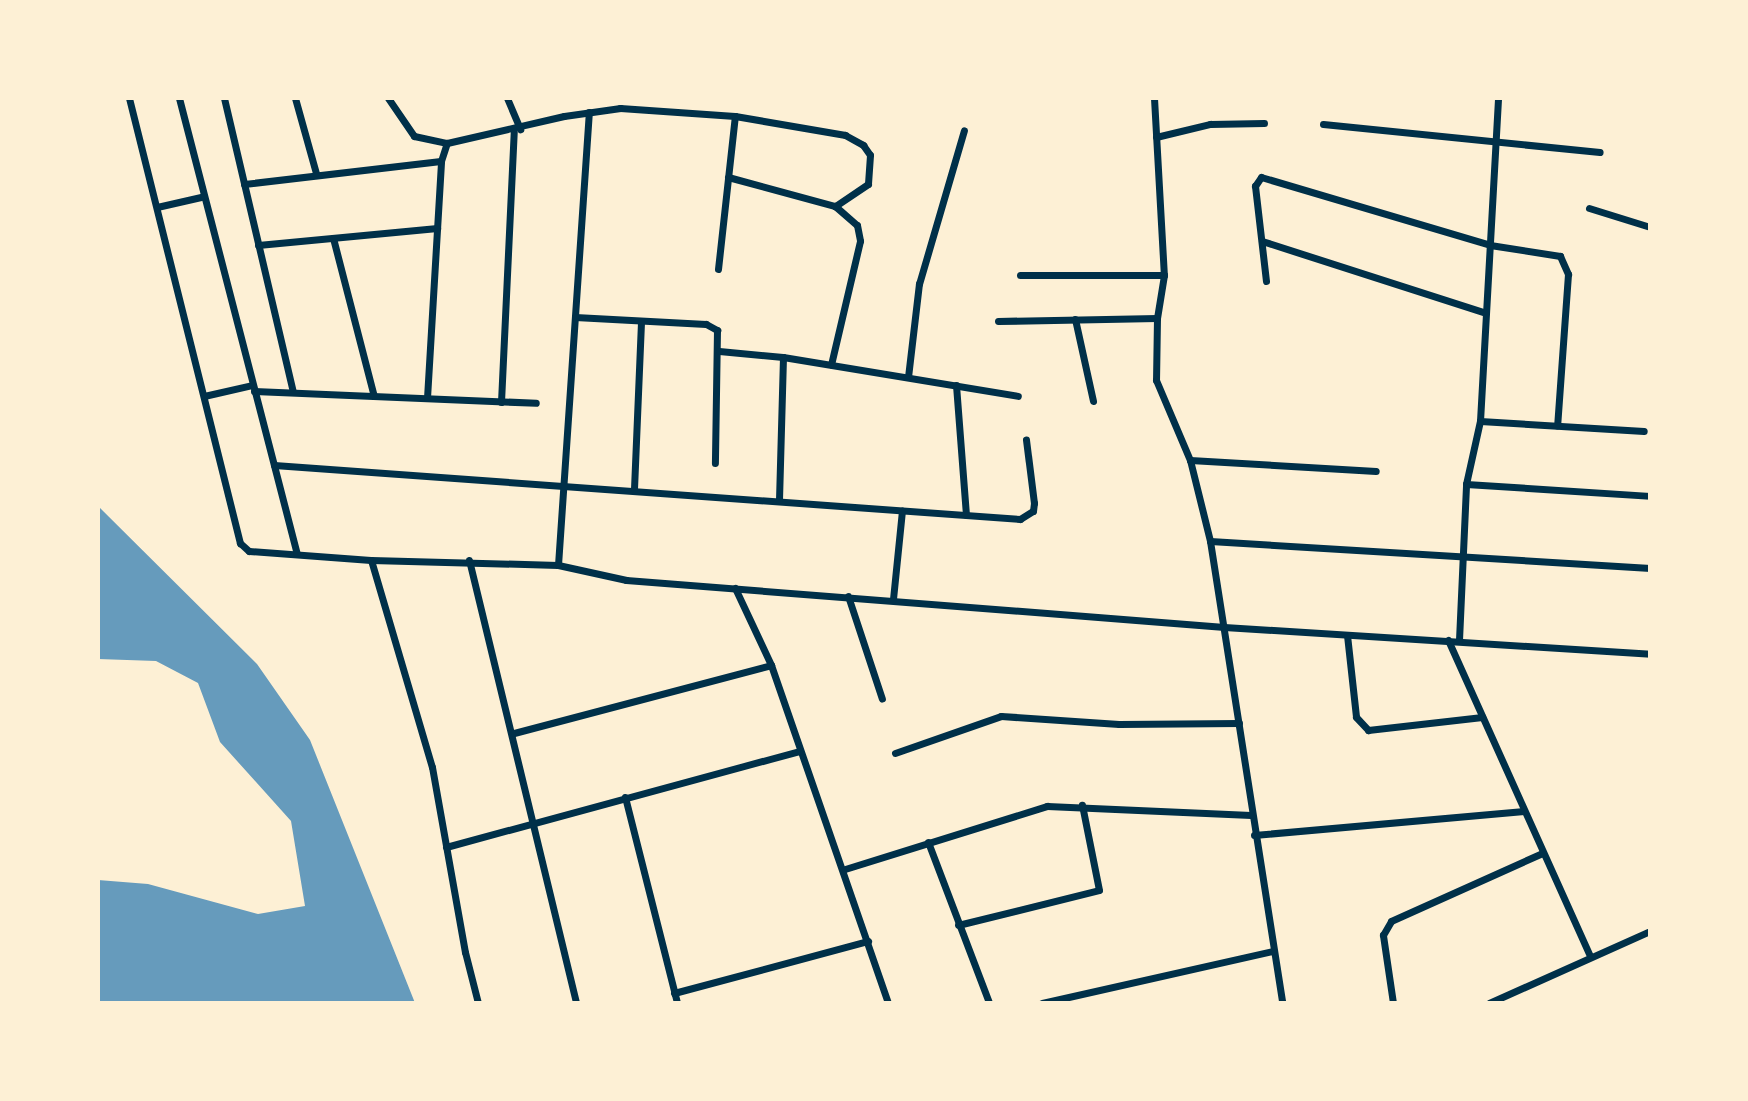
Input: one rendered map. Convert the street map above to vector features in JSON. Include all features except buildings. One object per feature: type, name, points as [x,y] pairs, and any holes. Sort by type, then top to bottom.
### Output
[{"type":"street","points":[[129,98],[240,543],[249,551],[371,560],[469,560],[558,565],[626,580],[1224,627],[1650,654]]},
{"type":"street","points":[[178,98],[201,197],[297,553]]},
{"type":"street","points":[[224,98],[293,392]]},
{"type":"street","points":[[295,98],[316,173]]},
{"type":"street","points":[[388,98],[414,136],[447,143],[517,130],[589,112],[654,107],[735,116],[845,135],[863,145],[870,155],[869,184],[835,206]]},
{"type":"street","points":[[501,402],[517,130],[507,98]]},
{"type":"street","points":[[1154,98],[1164,275],[1157,317],[1156,380],[1190,460],[1210,541],[1282,1003]]},
{"type":"street","points":[[1460,640],[1466,484],[1480,421],[1498,98]]},
{"type":"street","points":[[558,565],[589,112]]},
{"type":"street","points":[[718,269],[735,116]]},
{"type":"street","points":[[1156,137],[1210,124],[1264,122]]},
{"type":"street","points":[[1323,124],[1497,138],[1600,152]]},
{"type":"street","points":[[908,377],[919,284],[964,130]]},
{"type":"street","points":[[427,398],[441,162],[447,143]]},
{"type":"street","points":[[244,184],[316,173],[441,162]]},
{"type":"street","points":[[729,177],[835,206],[853,217],[860,241],[831,365]]},
{"type":"street","points":[[1266,281],[1255,186],[1261,177],[1490,246],[1552,252],[1566,262],[1558,426]]},
{"type":"street","points":[[157,207],[201,197]]},
{"type":"street","points":[[1589,208],[1650,228]]},
{"type":"street","points":[[258,245],[437,228]]},
{"type":"street","points":[[333,238],[374,396]]},
{"type":"street","points":[[1262,241],[1486,313]]},
{"type":"street","points":[[1020,275],[1164,275]]},
{"type":"street","points":[[575,317],[713,326],[719,351],[715,463]]},
{"type":"street","points":[[999,321],[1157,317]]},
{"type":"street","points":[[1075,319],[1093,401]]},
{"type":"street","points":[[634,489],[641,321]]},
{"type":"street","points":[[719,351],[783,357],[1018,396]]},
{"type":"street","points":[[779,500],[783,357]]},
{"type":"street","points":[[956,385],[966,515]]},
{"type":"street","points":[[204,396],[253,388],[536,403]]},
{"type":"street","points":[[1480,421],[1644,430]]},
{"type":"street","points":[[274,465],[1020,519],[1033,511],[1026,440]]},
{"type":"street","points":[[1190,460],[1376,471]]},
{"type":"street","points":[[1466,484],[1650,495]]},
{"type":"street","points":[[893,599],[902,510]]},
{"type":"street","points":[[1210,541],[1462,554],[1650,568]]},
{"type":"street","points":[[371,560],[432,767],[478,1003]]},
{"type":"street","points":[[469,560],[514,733],[576,1003]]},
{"type":"street","points":[[735,588],[746,604],[771,665],[799,751],[845,869],[888,1003]]},
{"type":"street","points":[[848,596],[882,699]]},
{"type":"street","points":[[1347,635],[1356,718],[1368,730],[1482,716]]},
{"type":"street","points":[[1448,640],[1590,956]]},
{"type":"street","points":[[514,733],[771,665]]},
{"type":"street","points":[[895,753],[1001,716],[1119,724],[1239,723]]},
{"type":"street","points":[[446,847],[799,751]]},
{"type":"street","points":[[625,797],[677,1003]]},
{"type":"street","points":[[845,869],[1034,808],[1082,805],[1251,815]]},
{"type":"street","points":[[958,925],[1098,890],[1082,805]]},
{"type":"street","points":[[1254,835],[1524,811]]},
{"type":"street","points":[[929,842],[989,1003]]},
{"type":"street","points":[[1392,1003],[1383,935],[1391,921],[1542,853]]},
{"type":"street","points":[[1489,1003],[1650,931]]},
{"type":"street","points":[[674,993],[868,941]]},
{"type":"street","points":[[1042,1003],[1273,951]]},
{"type":"water","points":[[98,506],[257,664],[310,740],[415,1003],[98,1003],[98,880],[148,884],[258,914],[305,906],[291,821],[220,742],[198,683],[156,661],[98,659]]}]
